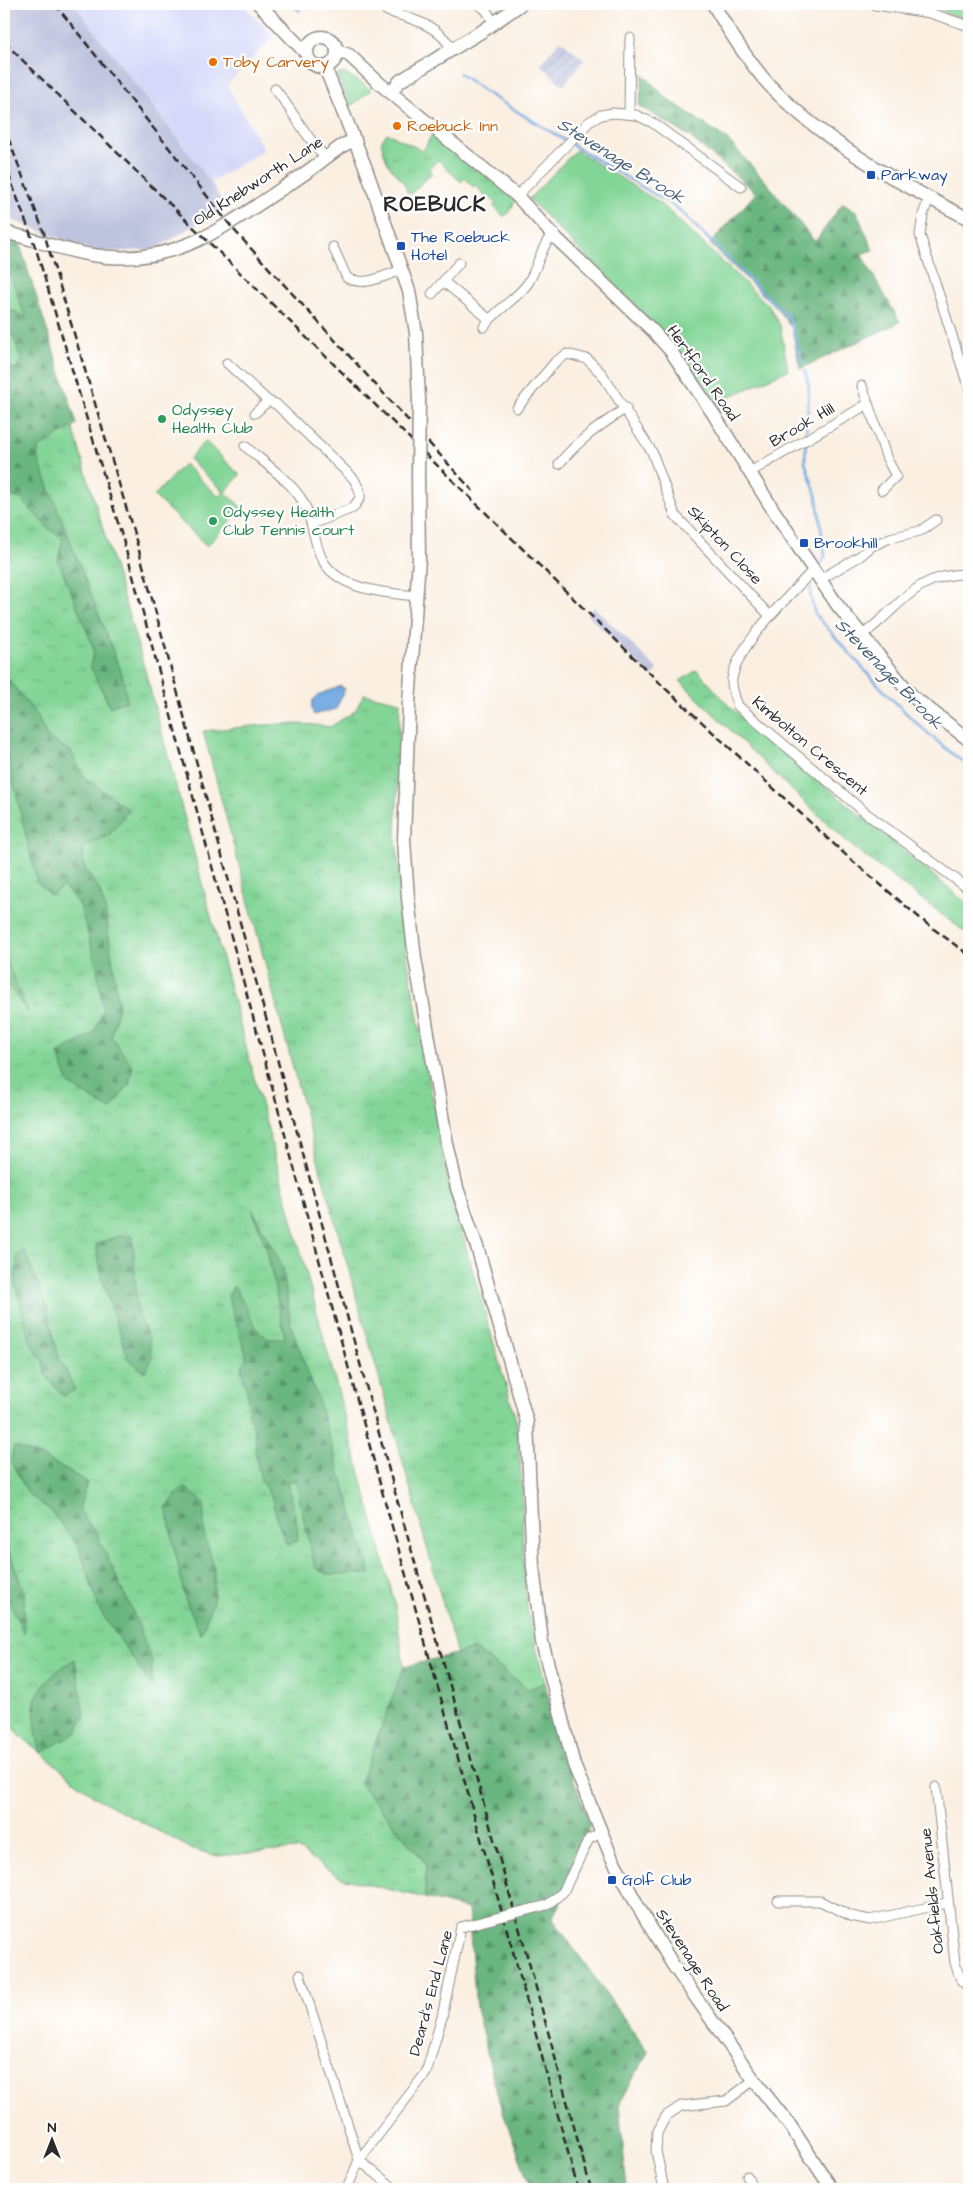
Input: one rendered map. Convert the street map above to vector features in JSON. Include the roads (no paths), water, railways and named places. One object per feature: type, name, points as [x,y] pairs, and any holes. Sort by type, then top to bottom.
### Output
[{"type":"main road","points":[[259,4],[306,53],[308,60],[313,65],[327,66],[336,57],[335,43],[329,38],[322,36],[314,38],[286,32]]},
{"type":"main road","points":[[391,92],[400,82],[453,50],[521,4]]},
{"type":"main road","points":[[717,5],[735,40],[774,90],[819,128],[867,163],[969,219]]},
{"type":"main road","points":[[306,53],[308,44],[314,38]]},
{"type":"main road","name":"Hertford Road","points":[[337,51],[349,55],[517,196],[552,234],[632,309],[670,350],[714,415],[816,575],[861,636],[912,696],[969,740]]},
{"type":"main road","name":"Stevenage Road","points":[[327,66],[328,75],[355,140],[402,270],[414,318],[419,400],[419,559],[409,704],[404,840],[414,958],[433,1071],[457,1188],[478,1250],[527,1422],[533,1567],[542,1642],[574,1765],[601,1833],[639,1908],[673,1965],[754,2080],[791,2127],[832,2189]]},
{"type":"main road","name":"Old Knebworth Lane","points":[[4,232],[92,255],[131,258],[176,250],[250,210],[342,145],[355,140]]},
{"type":"street","points":[[478,4],[486,10],[494,23]]},
{"type":"street","points":[[869,4],[930,14],[969,26]]},
{"type":"street","points":[[930,14],[932,4]]},
{"type":"street","points":[[387,11],[437,30],[446,38],[453,50]]},
{"type":"street","points":[[629,114],[630,38]]},
{"type":"street","points":[[275,89],[313,145],[326,158]]},
{"type":"street","points":[[517,196],[589,122],[602,115],[613,113],[636,115],[653,123],[740,187]]},
{"type":"street","points":[[929,198],[923,215],[920,235],[969,389]]},
{"type":"street","points":[[484,328],[490,319],[526,285],[533,274],[545,243],[552,234]]},
{"type":"street","points":[[333,247],[347,278],[356,283],[365,283],[402,270]]},
{"type":"street","points":[[432,294],[459,263]]},
{"type":"street","points":[[444,282],[490,319]]},
{"type":"street","name":"Skipton Close","points":[[517,408],[555,362],[567,354],[587,359],[602,374],[626,408],[652,452],[675,515],[770,616]]},
{"type":"street","points":[[227,363],[268,401],[276,404],[354,479],[360,491],[360,498],[353,508],[312,524]]},
{"type":"street","points":[[862,386],[887,459],[896,476],[882,490]]},
{"type":"street","points":[[255,413],[268,401]]},
{"type":"street","name":"Brook Hill","points":[[750,472],[868,404]]},
{"type":"street","points":[[559,464],[573,446],[592,430],[626,408]]},
{"type":"street","points":[[245,446],[299,495],[312,524],[321,557],[330,572],[346,582],[363,587],[416,596]]},
{"type":"street","name":"Kimbolton Crescent","points":[[936,520],[920,530],[890,538],[872,546],[860,556],[816,575],[770,616],[751,641],[737,666],[732,680],[738,706],[867,814],[969,889]]},
{"type":"street","points":[[861,636],[901,599],[920,586],[952,574],[969,574]]},
{"type":"street","name":"Oakfields Avenue","points":[[936,1787],[947,1903],[955,1963],[961,1980],[969,1988]]},
{"type":"street","name":"Deard's End Lane","points":[[347,2189],[359,2160],[426,2073],[442,2017],[461,1928],[547,1905],[563,1892],[589,1839],[601,1833]]},
{"type":"street","points":[[778,1901],[820,1901],[851,1916],[870,1920],[947,1903]]},
{"type":"street","points":[[300,1975],[359,2160],[395,2189]]},
{"type":"street","points":[[664,2189],[656,2152],[657,2133],[666,2116],[681,2106],[726,2101],[754,2080]]},
{"type":"street","points":[[747,2176],[753,2189]]},
{"type":"water","points":[[341,686],[345,689],[336,709],[314,715],[312,703],[314,699],[318,695]]},
{"type":"waterway","name":"Stevenage Brook","points":[[291,4],[300,11]]},
{"type":"waterway","name":"Stevenage Brook","points":[[459,73],[485,92],[677,208],[790,319],[802,362]]},
{"type":"waterway","name":"Stevenage Brook","points":[[805,371],[809,386],[806,437]]},
{"type":"waterway","name":"Stevenage Brook","points":[[806,442],[805,462],[817,498],[825,556],[820,567]]},
{"type":"waterway","name":"Stevenage Brook","points":[[811,587],[810,595],[815,614],[869,675],[907,714],[947,750],[969,766]]},
{"type":"railway","points":[[55,4],[234,230],[473,491]]},
{"type":"railway","points":[[4,42],[666,689],[849,858],[927,924],[969,955]]},
{"type":"railway","points":[[4,127],[44,233],[138,547],[396,1496],[532,1973],[591,2189]]},
{"type":"railway","points":[[4,162],[36,249],[124,543],[382,1491],[518,1969],[578,2189]]},
{"type":"place","name":"Toby Carvery","points":[[213,62]]},
{"type":"place","name":"Roebuck Inn","points":[[397,126]]},
{"type":"place","name":"Parkway","points":[[871,175]]},
{"type":"place","name":"The Roebuck Hotel","points":[[401,246]]},
{"type":"place","name":"Odyssey Health Club","points":[[162,419]]},
{"type":"place","name":"Odyssey Health Club Tennis court","points":[[213,521]]},
{"type":"place","name":"Brookhill","points":[[804,543]]},
{"type":"place","name":"Golf Club","points":[[612,1880]]},
{"type":"district","name":"ROEBUCK","points":[[435,204]]}]
